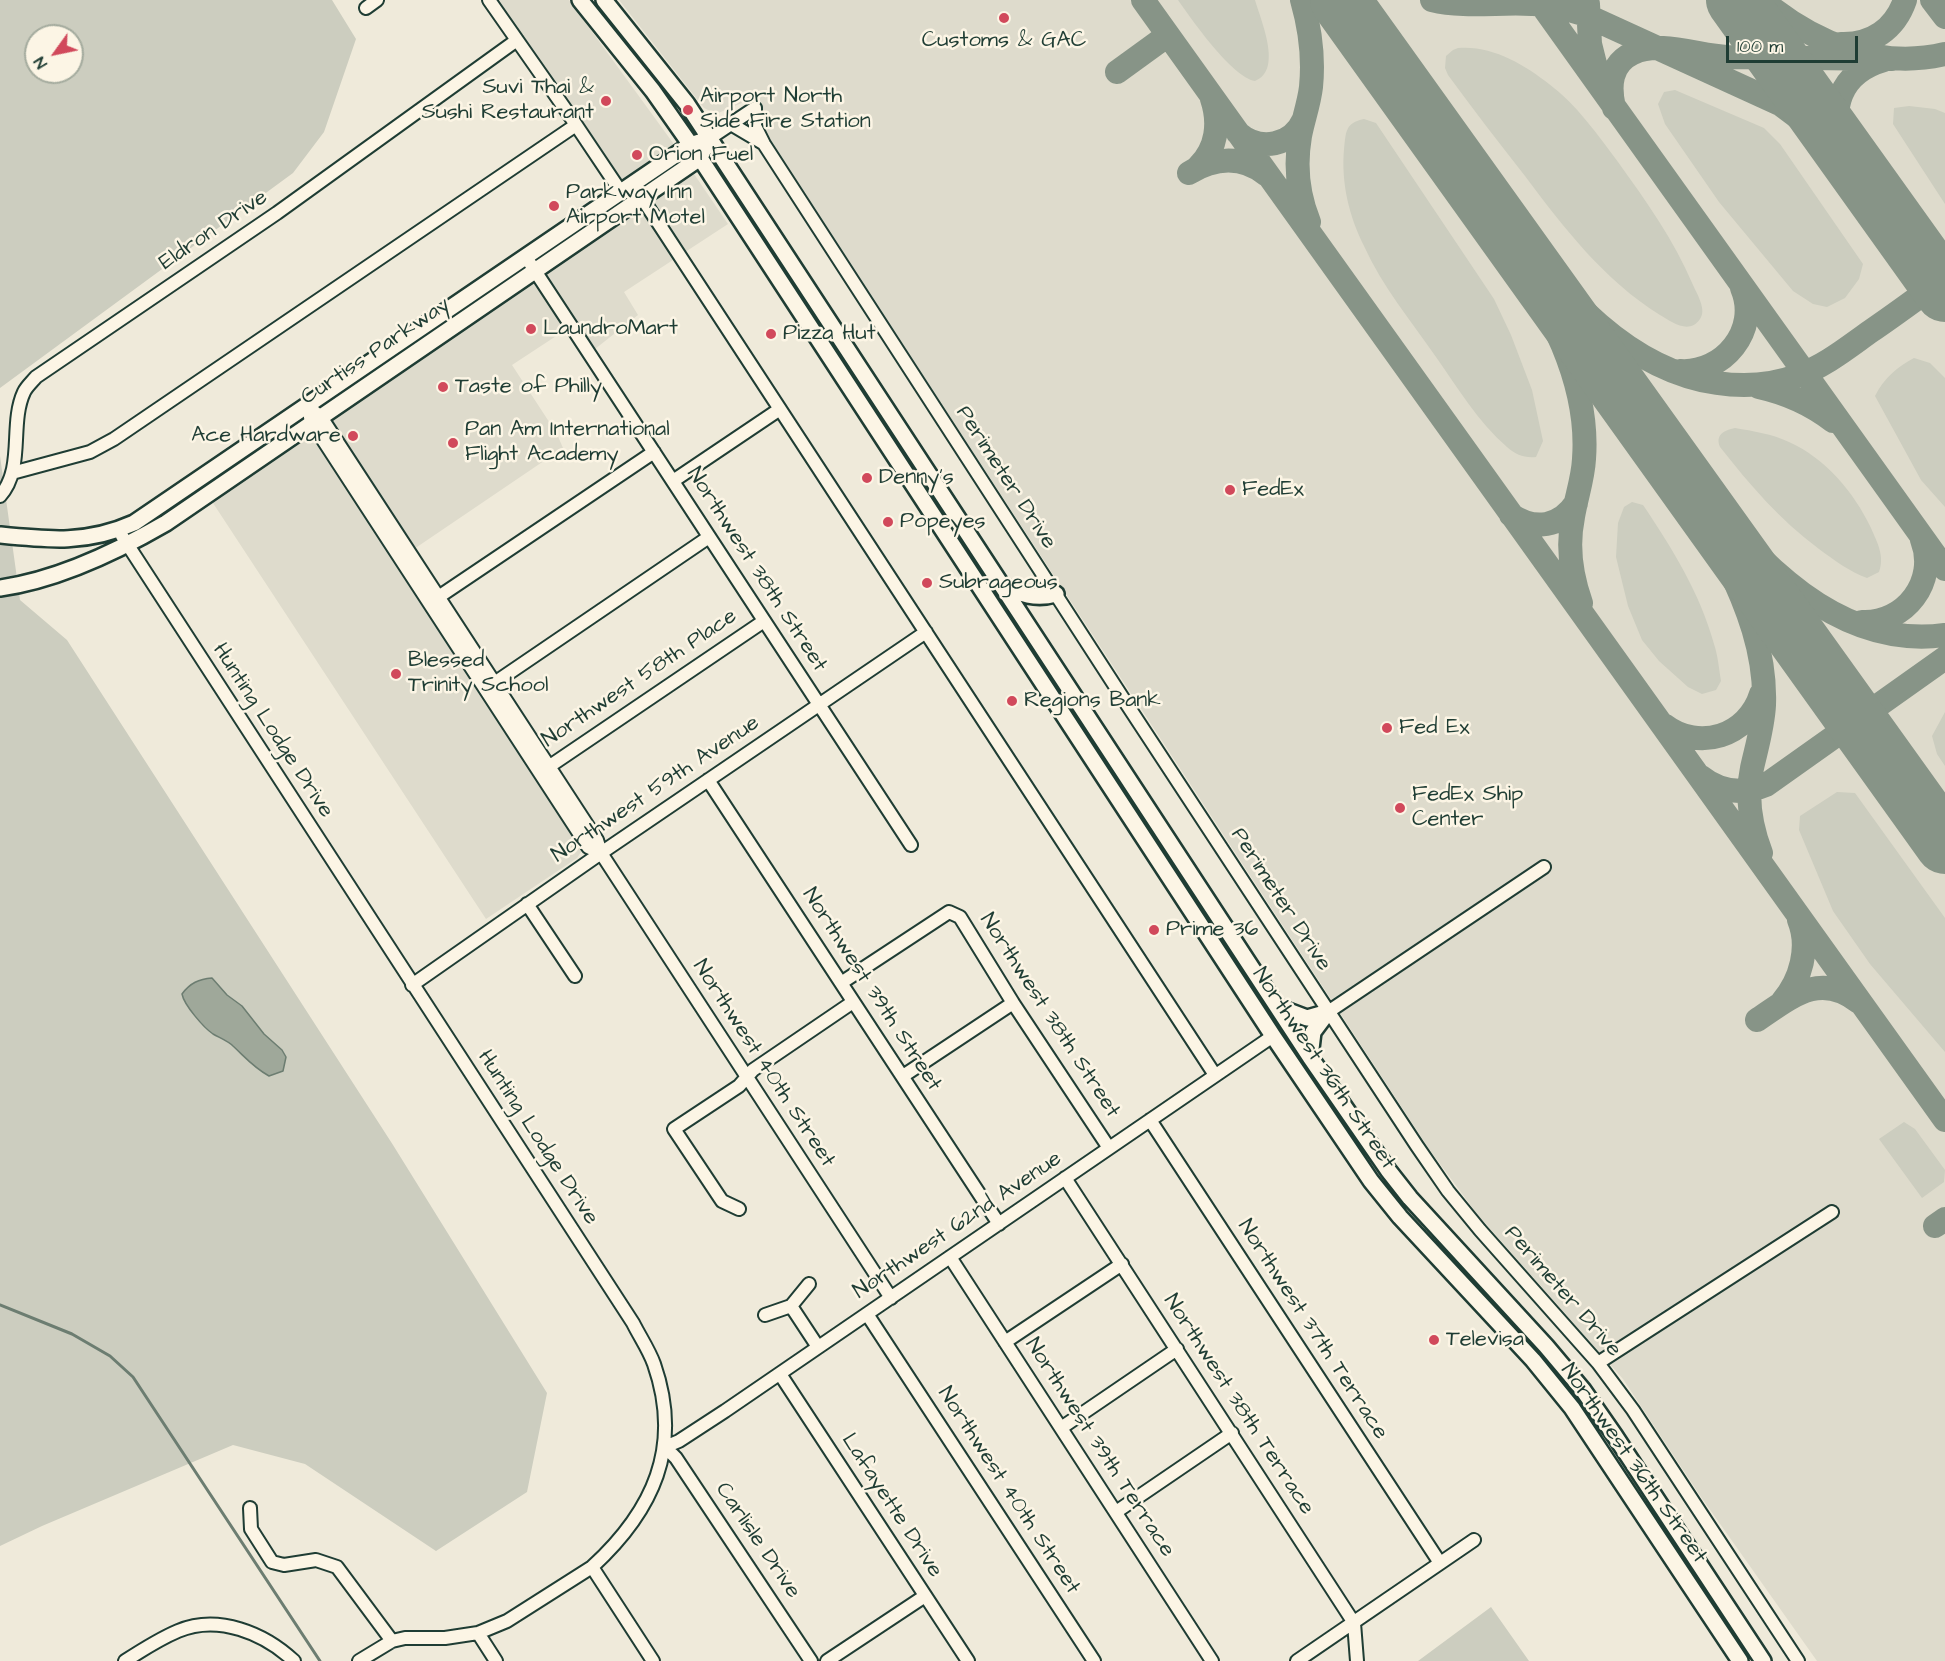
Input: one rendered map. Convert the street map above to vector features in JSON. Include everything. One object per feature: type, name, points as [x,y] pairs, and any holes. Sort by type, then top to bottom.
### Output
[{"type":"main road","name":"Northwest 36th Street","points":[[579,0],[653,91],[700,158],[1273,1036],[1371,1181],[1395,1212],[1533,1360],[1567,1401],[1740,1661]]},
{"type":"main road","name":"Northwest 36th Street","points":[[604,0],[678,91],[710,138],[1277,1007],[1388,1170],[1410,1198],[1567,1370],[1615,1436],[1763,1661]]},
{"type":"main road","name":"Curtiss Parkway","points":[[0,535],[64,540],[83,539],[119,530],[149,514],[690,145],[710,138]]},
{"type":"main road","points":[[700,158],[710,138]]},
{"type":"main road","name":"Curtiss Parkway","points":[[0,588],[50,577],[126,544],[166,523],[700,158]]},
{"type":"main road","points":[[846,346],[846,359],[838,369],[863,387],[885,420],[897,424]]},
{"type":"main road","points":[[914,485],[932,489],[943,496]]},
{"type":"main road","points":[[1002,585],[1028,597],[1056,594]]},
{"type":"main road","points":[[1011,599],[1011,618],[1007,628],[1018,628],[1036,637]]},
{"type":"main road","points":[[1127,812],[1143,802]]},
{"type":"main road","points":[[1277,1007],[1307,1018],[1328,1012]]},
{"type":"main road","points":[[1310,1057],[1313,1032],[1328,1012]]},
{"type":"main road","points":[[1395,1212],[1410,1198]]},
{"type":"main road","points":[[1599,1447],[1615,1436]]},
{"type":"street","points":[[366,8],[377,0]]},
{"type":"street","points":[[489,0],[621,192]]},
{"type":"street","name":"Eldron Drive","points":[[0,496],[6,489],[12,473],[19,405],[25,389],[36,377],[277,213],[517,40]]},
{"type":"street","name":"Perimeter Drive","points":[[764,144],[731,124],[755,108],[755,126],[764,144],[1328,1012],[1449,1191],[1480,1230],[1598,1363],[1634,1410],[1796,1658]]},
{"type":"street","points":[[710,138],[731,124]]},
{"type":"street","points":[[12,473],[90,452],[114,439],[576,125]]},
{"type":"street","points":[[642,198],[1215,1075]]},
{"type":"street","name":"Northwest 38th Street","points":[[526,257],[911,845]]},
{"type":"street","name":"Northwest 40th Street","points":[[307,406],[544,769],[597,840],[601,853],[891,1298]]},
{"type":"street","points":[[673,481],[780,409]]},
{"type":"street","points":[[434,600],[654,452]]},
{"type":"street","name":"Hunting Lodge Drive","points":[[119,530],[644,1343],[654,1364],[660,1388],[664,1419],[664,1447],[653,1485],[637,1517],[616,1545],[592,1567],[507,1621],[478,1633],[445,1638],[405,1638],[392,1641],[359,1661]]},
{"type":"street","points":[[490,686],[710,537]]},
{"type":"street","name":"Northwest 58th Place","points":[[544,769],[764,621]]},
{"type":"street","name":"Northwest 59th Avenue","points":[[412,985],[601,853],[926,632]]},
{"type":"street","name":"Northwest 39th Street","points":[[708,780],[999,1224]]},
{"type":"street","points":[[1328,1012],[1544,867]]},
{"type":"street","points":[[527,904],[575,976]]},
{"type":"street","name":"Northwest 38th Street","points":[[841,983],[949,912],[960,917],[1013,1003],[1109,1148]]},
{"type":"street","points":[[739,1209],[722,1201],[675,1129],[737,1088],[753,1070],[853,1002]]},
{"type":"street","points":[[903,1076],[1013,1003]]},
{"type":"street","name":"Northwest 62nd Avenue","points":[[664,1447],[679,1441],[780,1374],[1273,1036]]},
{"type":"street","name":"Northwest 37th Terrace","points":[[1150,1120],[1440,1563]]},
{"type":"street","name":"Northwest 38th Terrace","points":[[1065,1178],[1354,1623],[1357,1661]]},
{"type":"street","points":[[1598,1363],[1832,1212]]},
{"type":"street","name":"Northwest 39th Terrace","points":[[950,1257],[1212,1661]]},
{"type":"street","points":[[1005,1342],[1122,1264]]},
{"type":"street","points":[[765,1316],[791,1306],[809,1284]]},
{"type":"street","points":[[791,1306],[818,1347]]},
{"type":"street","name":"Northwest 40th Street","points":[[867,1314],[1094,1661]]},
{"type":"street","points":[[1061,1428],[1177,1349]]},
{"type":"street","name":"Lafayette Drive","points":[[780,1374],[968,1661]]},
{"type":"street","points":[[1116,1512],[1232,1433]]},
{"type":"street","name":"Carlisle Drive","points":[[664,1447],[676,1458],[811,1661]]},
{"type":"street","points":[[250,1508],[251,1528],[272,1562],[284,1565],[316,1560],[337,1567],[392,1641]]},
{"type":"street","points":[[1297,1661],[1474,1540]]},
{"type":"street","points":[[592,1567],[653,1661]]},
{"type":"street","points":[[827,1661],[925,1596]]},
{"type":"street","points":[[125,1661],[160,1639],[180,1630],[200,1625],[224,1625],[247,1631],[270,1642],[294,1661]]},
{"type":"street","points":[[478,1633],[496,1661]]},
{"type":"shaded area","points":[[0,0],[332,0],[356,39],[324,132],[293,173],[0,388]]},
{"type":"shaded area","points":[[494,0],[569,0],[673,143],[728,224],[624,292],[638,315],[595,349],[576,323],[512,365],[557,434],[563,448],[414,549],[329,421],[637,212]]},
{"type":"shaded area","points":[[619,0],[1945,0],[1945,1661],[1817,1661],[1701,1497],[1623,1379],[1477,1214],[1429,1149],[744,102],[716,114],[704,108]]},
{"type":"shaded area","points":[[1178,0],[1255,0],[1268,44],[1268,67],[1263,75],[1255,81],[1235,69],[1213,46]]},
{"type":"shaded area","points":[[1458,48],[1495,53],[1518,63],[1559,92],[1586,120],[1639,191],[1677,252],[1702,307],[1702,315],[1696,324],[1686,327],[1675,324],[1640,301],[1603,269],[1570,234],[1448,75],[1445,68],[1446,56]]},
{"type":"shaded area","points":[[1675,90],[1764,128],[1780,144],[1863,264],[1859,279],[1845,298],[1827,307],[1813,304],[1793,291],[1719,202],[1665,124],[1658,104],[1664,92]]},
{"type":"shaded area","points":[[1909,106],[1935,109],[1945,113],[1945,204],[1893,124],[1894,108]]},
{"type":"shaded area","points":[[1364,119],[1376,123],[1494,299],[1511,335],[1532,390],[1543,441],[1536,457],[1514,452],[1487,427],[1397,303],[1371,261],[1350,211],[1343,162],[1348,129],[1353,123]]},
{"type":"shaded area","points":[[1914,358],[1930,363],[1945,378],[1945,507],[1921,480],[1875,396],[1892,374]]},
{"type":"shaded area","points":[[1735,428],[1789,442],[1815,457],[1837,478],[1856,502],[1871,528],[1881,555],[1879,572],[1867,578],[1848,569],[1805,538],[1778,514],[1720,447],[1720,436],[1727,430]]},
{"type":"shaded area","name":"Blessed Trinity School","points":[[303,438],[310,438],[319,445],[580,847],[581,852],[577,858],[486,919],[211,500]]},
{"type":"shaded area","points":[[0,456],[20,600],[67,640],[393,1145],[547,1393],[527,1492],[436,1551],[305,1464],[233,1445],[0,1546]]},
{"type":"shaded area","points":[[1632,502],[1643,505],[1675,554],[1693,589],[1715,649],[1721,681],[1716,690],[1702,694],[1688,687],[1659,661],[1642,640],[1628,606],[1616,557],[1618,523],[1624,507]]},
{"type":"shaded area","points":[[1945,712],[1945,766],[1937,754],[1932,736]]},
{"type":"shaded area","points":[[1837,792],[1855,793],[1945,918],[1945,1052],[1870,964],[1833,911],[1799,830],[1800,816]]},
{"type":"shaded area","points":[[212,978],[227,995],[242,1006],[264,1034],[282,1050],[286,1057],[283,1071],[269,1076],[263,1073],[231,1044],[209,1031],[190,1010],[182,994],[195,982]]},
{"type":"shaded area","points":[[1904,1122],[1915,1129],[1945,1170],[1944,1182],[1922,1198],[1879,1139]]},
{"type":"shaded area","points":[[1491,1607],[1529,1661],[1418,1661]]},
{"type":"waterway","points":[[0,1305],[72,1334],[110,1356],[133,1377],[320,1661]]},
{"type":"taxiway","points":[[1143,0],[1945,1120]]},
{"type":"taxiway","points":[[1302,0],[1311,43],[1312,76],[1298,147],[1298,169],[1302,201],[1309,222]]},
{"type":"taxiway","points":[[1432,0],[1469,4],[1538,4],[1583,14],[1780,104],[1816,131],[1865,181]]},
{"type":"taxiway","points":[[1538,0],[1945,569]]},
{"type":"taxiway","points":[[1762,0],[1803,29],[1848,49],[1895,58],[1920,58],[1945,54]]},
{"type":"taxiway","points":[[1841,44],[1863,42],[1881,33],[1895,19],[1905,0]]},
{"type":"taxiway","points":[[1932,0],[1945,17]]},
{"type":"taxiway","points":[[1588,4],[1590,44],[1598,76]]},
{"type":"taxiway","points":[[1117,72],[1168,35]]},
{"type":"taxiway","points":[[1614,108],[1612,84],[1616,69],[1625,58],[1643,49],[1667,48],[1727,57],[1892,59]]},
{"type":"taxiway","points":[[1843,150],[1837,120],[1841,94],[1857,74],[1884,60]]},
{"type":"taxiway","points":[[1199,166],[1210,151],[1215,135],[1216,117],[1212,99]]},
{"type":"taxiway","points":[[1238,133],[1256,143],[1275,143],[1292,135],[1304,119]]},
{"type":"taxiway","points":[[1440,139],[1526,247],[1572,299],[1623,344],[1683,375],[1737,385],[1768,383],[1797,376],[1836,356],[1945,278]]},
{"type":"taxiway","points":[[1189,173],[1208,164],[1228,160],[1248,164],[1267,175]]},
{"type":"taxiway","points":[[1507,244],[1551,319],[1573,373],[1580,401],[1584,430],[1584,459],[1571,528],[1570,550],[1572,571],[1581,603]]},
{"type":"taxiway","points":[[1680,371],[1696,370],[1710,365],[1734,346],[1742,334],[1746,319],[1746,304],[1742,288]]},
{"type":"taxiway","points":[[1759,387],[1798,400],[1833,421]]},
{"type":"taxiway","points":[[1619,389],[1725,560],[1754,630],[1762,667],[1764,705],[1750,779],[1750,800],[1752,822],[1761,853]]},
{"type":"taxiway","points":[[1695,484],[1745,542],[1772,569],[1802,594],[1835,614],[1869,628],[1906,636],[1945,635]]},
{"type":"taxiway","points":[[1511,515],[1529,523],[1546,524],[1555,522],[1570,511],[1576,503]]},
{"type":"taxiway","points":[[1862,622],[1878,621],[1892,616],[1914,597],[1925,570],[1926,555],[1922,540]]},
{"type":"taxiway","points":[[1700,776],[1723,789],[1740,791],[1766,785],[1945,658]]},
{"type":"taxiway","points":[[1664,725],[1678,733],[1692,737],[1707,738],[1721,735],[1734,729],[1745,720],[1755,708],[1761,694]]},
{"type":"taxiway","points":[[1782,1002],[1794,984],[1802,963],[1804,941],[1799,920]]},
{"type":"taxiway","points":[[1757,1020],[1794,996],[1819,988],[1831,988],[1859,1002]]},
{"type":"taxiway","points":[[1935,1226],[1945,1219]]},
{"type":"runway","points":[[1340,0],[1945,844]]},
{"type":"runway","points":[[1736,0],[1945,292]]},
{"type":"place","name":"Customs & GAC","points":[[1004,18]]},
{"type":"place","name":"Suvi Thai & Sushi Restaurant","points":[[606,101]]},
{"type":"place","name":"Airport North Side Fire Station","points":[[688,110]]},
{"type":"place","name":"Orion Fuel","points":[[637,155]]},
{"type":"place","name":"Parkway Inn Airport Motel","points":[[554,206]]},
{"type":"place","name":"LaundroMart","points":[[531,329]]},
{"type":"place","name":"Pizza Hut","points":[[771,334]]},
{"type":"place","name":"Taste of Philly","points":[[443,387]]},
{"type":"place","name":"Ace Hardware","points":[[353,436]]},
{"type":"place","name":"Pan Am International Flight Academy","points":[[453,443]]},
{"type":"place","name":"Denny's","points":[[867,478]]},
{"type":"place","name":"FedEx","points":[[1230,490]]},
{"type":"place","name":"Popeyes","points":[[888,522]]},
{"type":"place","name":"Subrageous","points":[[927,583]]},
{"type":"place","name":"Blessed Trinity School","points":[[396,674]]},
{"type":"place","name":"Regions Bank","points":[[1012,701]]},
{"type":"place","name":"Fed Ex","points":[[1387,728]]},
{"type":"place","name":"FedEx Ship Center","points":[[1400,808]]},
{"type":"place","name":"Prime 36","points":[[1154,930]]},
{"type":"place","name":"Televisa","points":[[1434,1340]]}]
